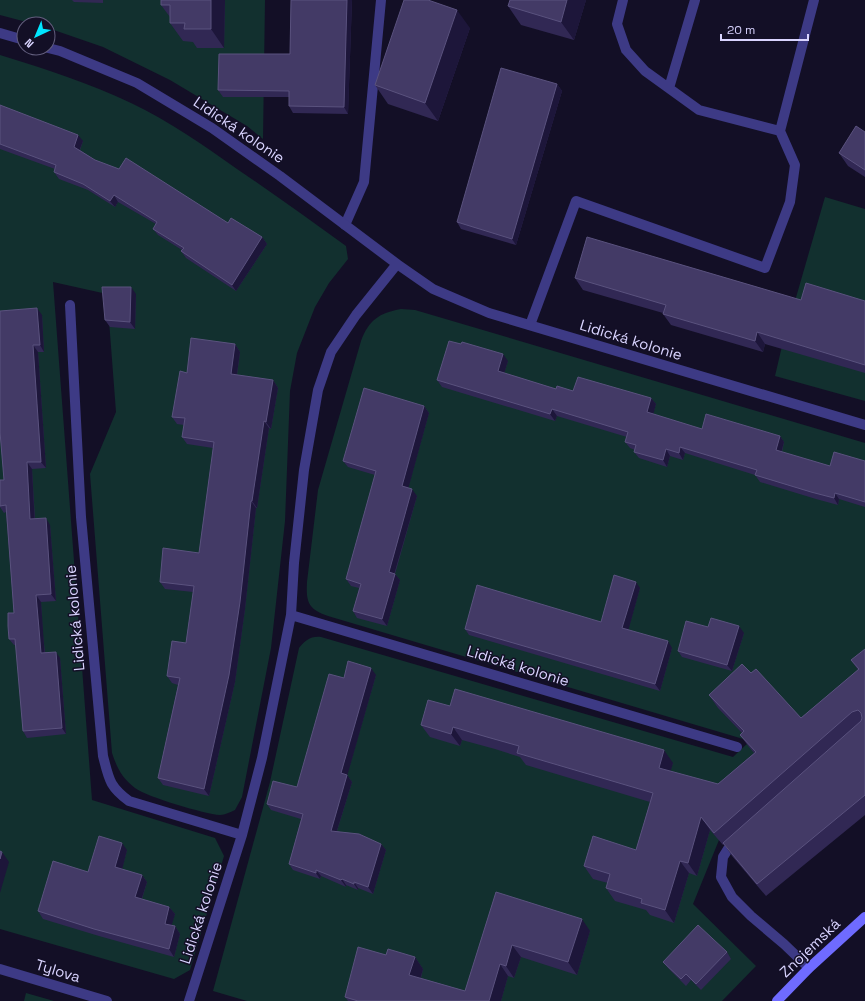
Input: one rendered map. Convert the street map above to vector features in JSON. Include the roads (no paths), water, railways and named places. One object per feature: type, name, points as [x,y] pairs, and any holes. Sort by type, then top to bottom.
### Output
[{"type":"main road","name":"Znojemská","points":[[777,1001],[809,968],[865,917]]},
{"type":"street","points":[[345,225],[364,182],[381,0]]},
{"type":"street","points":[[624,0],[617,24],[626,50],[645,71],[699,110],[780,131]]},
{"type":"street","points":[[669,88],[695,0]]},
{"type":"street","points":[[530,325],[576,201],[765,268],[790,202],[795,166],[780,131],[814,0]]},
{"type":"street","points":[[0,33],[16,38]]},
{"type":"street","name":"Lidická kolonie","points":[[56,50],[137,83],[212,128],[280,176],[397,264],[433,289],[489,313],[865,425]]},
{"type":"street","name":"Lidická kolonie","points":[[189,1001],[242,835],[262,758],[291,615],[294,563],[304,470],[318,390],[331,352],[356,315],[397,264]]},
{"type":"street","name":"Lidická kolonie","points":[[70,305],[81,517],[103,756],[109,779],[117,792],[129,801],[242,835]]},
{"type":"street","name":"Lidická kolonie","points":[[291,615],[737,747]]},
{"type":"street","points":[[746,833],[728,849],[724,856],[721,877],[732,897],[809,968]]},
{"type":"street","name":"Tylova","points":[[0,969],[107,1001]]}]
